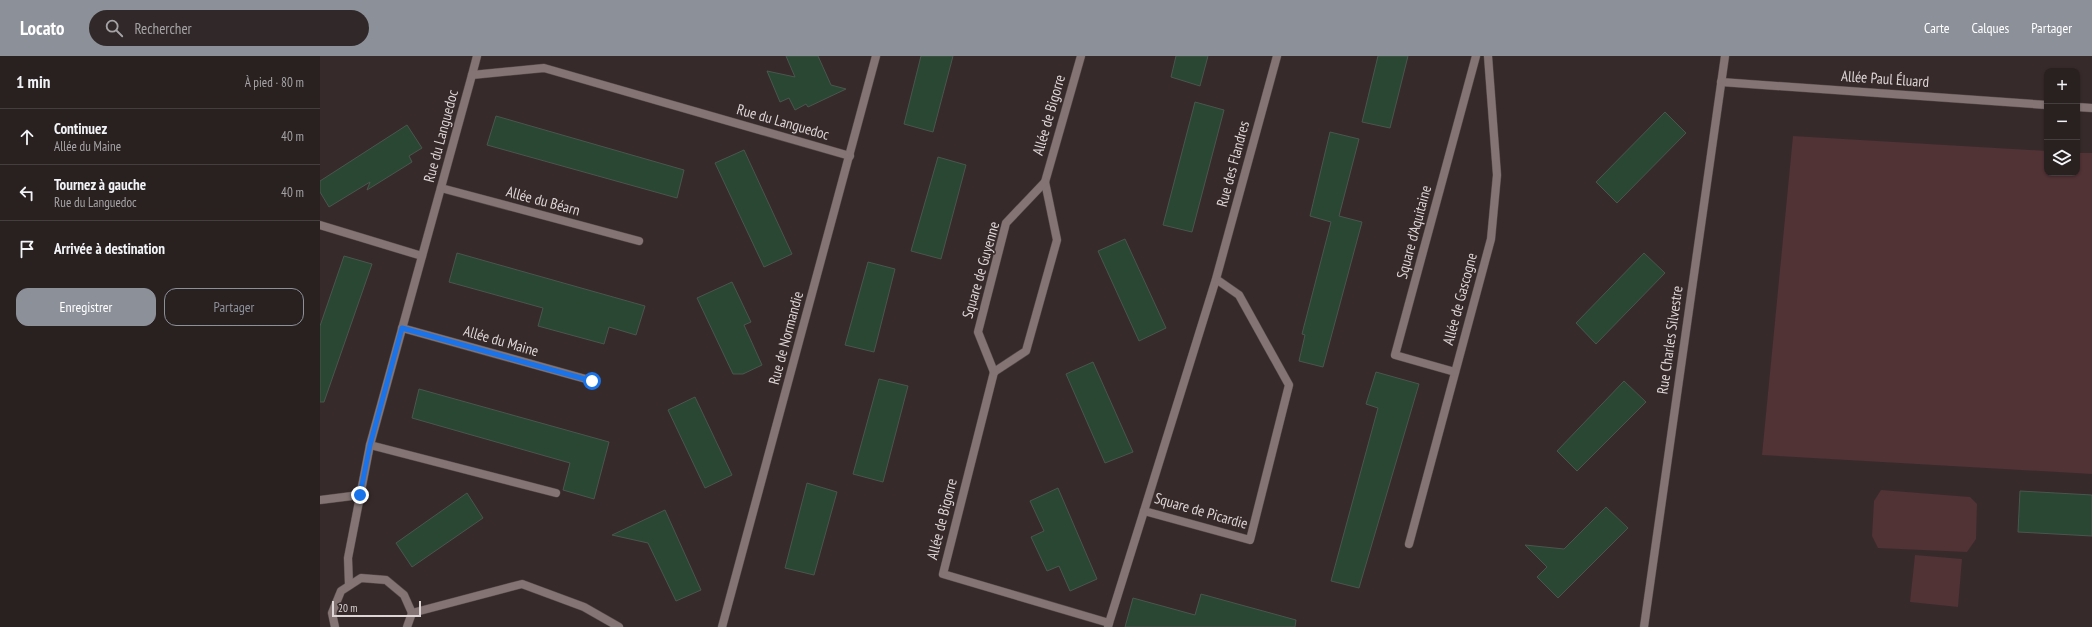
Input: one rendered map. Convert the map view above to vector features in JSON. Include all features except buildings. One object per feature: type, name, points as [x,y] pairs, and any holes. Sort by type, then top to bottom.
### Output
[{"type":"street","points":[[472,75],[477,56]]},
{"type":"street","name":"Rue de Normandie","points":[[722,627],[876,56]]},
{"type":"street","name":"Allée de Bigorre","points":[[1045,182],[1081,56]]},
{"type":"street","name":"Rue des Flandres","points":[[1216,279],[1277,56]]},
{"type":"street","name":"Square d'Aquitaine","points":[[1455,372],[1395,355],[1476,56]]},
{"type":"street","name":"Allée de Gascogne","points":[[1409,544],[1491,238],[1497,175],[1488,56]]},
{"type":"street","name":"Rue Charles Silvestre","points":[[1644,627],[1725,56]]},
{"type":"street","name":"Rue du Languedoc","points":[[349,585],[348,558],[370,445],[472,75],[544,68],[850,156]]},
{"type":"street","name":"Allée Paul Éluard","points":[[1721,82],[2044,105]]},
{"type":"street","points":[[2080,107],[2092,108]]},
{"type":"street","points":[[994,372],[1026,351],[1057,240],[1045,182]]},
{"type":"street","name":"Square de Guyenne","points":[[994,372],[978,332],[1006,222],[1045,182]]},
{"type":"street","name":"Allée du Béarn","points":[[441,188],[639,241]]},
{"type":"street","points":[[320,225],[422,256]]},
{"type":"street","name":"Square de Picardie","points":[[1216,279],[1239,295],[1289,385],[1250,540],[1144,511],[1216,279]]},
{"type":"street","name":"Allée du Maine","points":[[402,328],[592,381]]},
{"type":"street","name":"Allée de Bigorre","points":[[994,372],[942,574],[1109,625],[1144,511]]},
{"type":"street","points":[[370,445],[556,493]]},
{"type":"street","points":[[320,500],[360,495]]},
{"type":"street","points":[[335,627],[332,613],[341,591],[362,578],[386,580],[404,595],[412,613],[407,627]]},
{"type":"street","points":[[412,613],[522,584],[584,607],[619,627]]},
{"type":"shaded area","points":[[1793,136],[2044,151],[2044,176],[2080,176],[2080,153],[2092,153],[2092,474],[1762,455]]},
{"type":"shaded area","points":[[1881,490],[1970,497],[1977,504],[1976,539],[1967,552],[1878,548],[1872,536],[1874,501]]},
{"type":"shaded area","points":[[1915,555],[1962,559],[1958,607],[1910,602]]},
{"type":"route","points":[[360,495],[370,445],[402,328],[592,381]]}]
